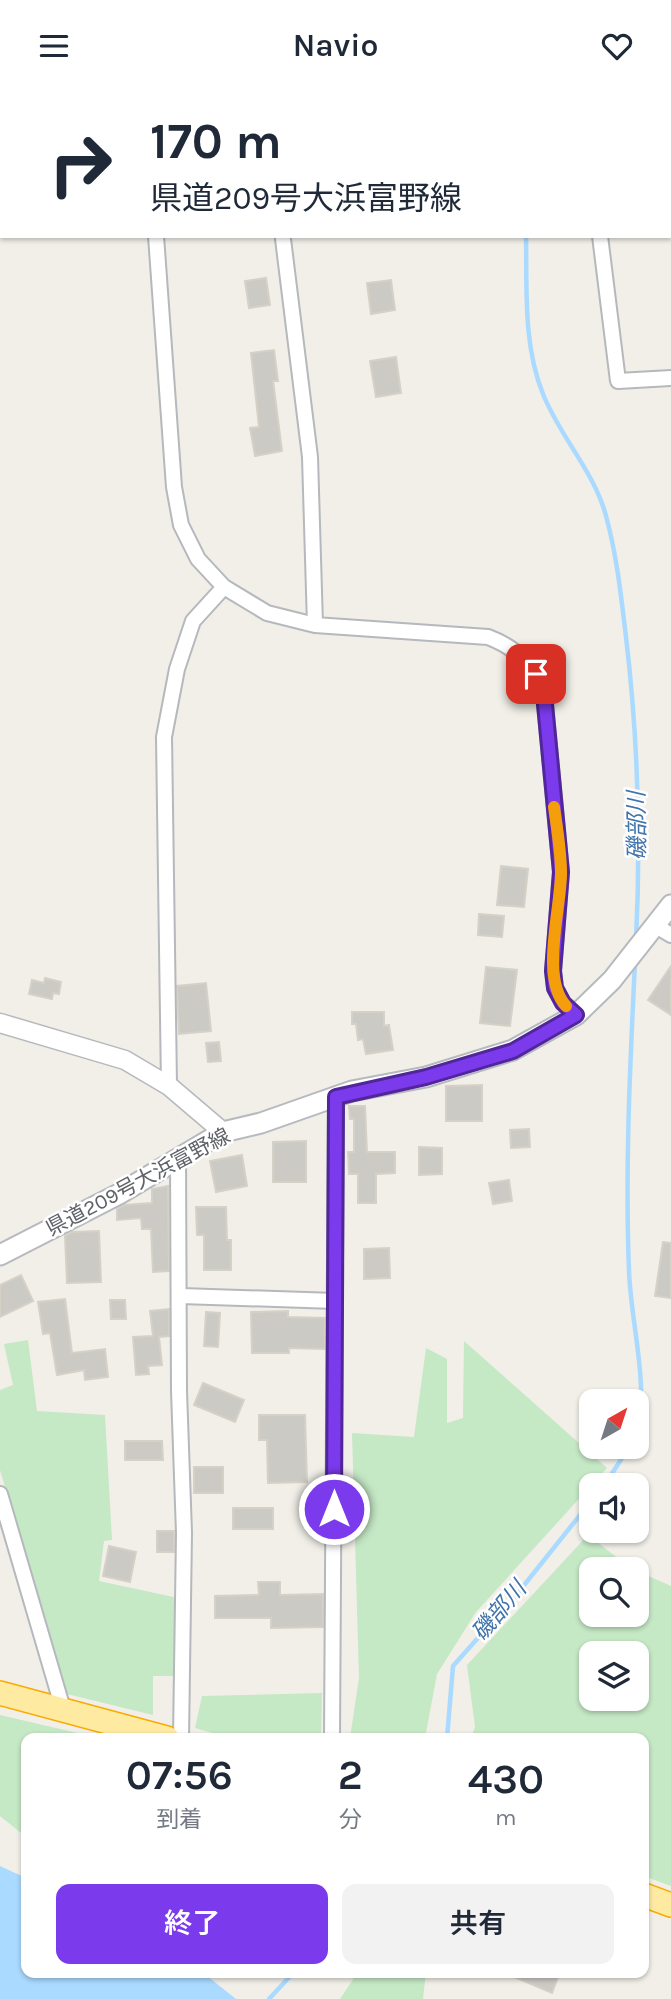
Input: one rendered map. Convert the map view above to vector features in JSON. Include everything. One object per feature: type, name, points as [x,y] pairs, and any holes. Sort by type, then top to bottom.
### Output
[{"type":"highway","points":[[0,1693],[149,1733]]},
{"type":"highway","points":[[649,1897],[671,1905]]},
{"type":"main road","name":"県道209号大浜富野線","points":[[0,1255],[119,1194],[223,1132],[261,1123],[336,1097],[426,1077],[513,1051],[576,1015],[663,930],[671,905]]},
{"type":"street","points":[[156,238],[176,500],[181,525],[198,559],[224,587],[267,613],[315,625],[488,637],[515,651],[536,674],[544,694],[561,872],[553,971],[555,988],[563,1003],[576,1015]]},
{"type":"street","points":[[600,238],[618,381],[671,378]]},
{"type":"street","points":[[283,239],[310,457],[315,625]]},
{"type":"street","points":[[169,1086],[164,737],[177,669],[193,621],[224,587]]},
{"type":"street","points":[[0,1023],[125,1060],[169,1086],[223,1132]]},
{"type":"street","points":[[332,1733],[336,1097]]},
{"type":"street","points":[[178,1159],[181,1296],[179,1391],[184,1533],[181,1733]]},
{"type":"street","points":[[181,1296],[335,1301]]},
{"type":"street","points":[[0,1494],[63,1709]]},
{"type":"green space","points":[[28,1340],[37,1411],[105,1415],[112,1540],[104,1541],[99,1581],[178,1598],[178,1676],[153,1676],[153,1715],[67,1694],[0,1470],[0,1390],[13,1385],[4,1344]]},
{"type":"green space","points":[[464,1341],[579,1443],[579,1459],[597,1459],[607,1468],[602,1473],[579,1473],[579,1499],[476,1612],[437,1674],[426,1733],[351,1733],[359,1678],[352,1433],[414,1437],[426,1348],[447,1359],[447,1423],[463,1418]]},
{"type":"green space","points":[[581,1543],[598,1543],[616,1557],[579,1557],[579,1627],[649,1627],[649,1576],[671,1586],[671,1886],[649,1878],[649,1733],[473,1733],[475,1727],[467,1665]]},
{"type":"green space","points":[[322,1693],[321,1733],[212,1733],[195,1728],[202,1696]]},
{"type":"green space","points":[[0,1715],[77,1733],[21,1733],[21,1833],[0,1816]]},
{"type":"green space","points":[[354,1978],[425,1978],[423,1999],[340,1999]]},
{"type":"water","points":[[0,1866],[21,1876],[21,1978],[210,1978],[236,1999],[0,1999]]},
{"type":"building","points":[[266,278],[270,305],[249,308],[245,281]]},
{"type":"building","points":[[391,280],[395,310],[371,314],[367,283]]},
{"type":"building","points":[[274,350],[278,381],[273,381],[282,451],[255,456],[250,428],[259,427],[251,353]]},
{"type":"building","points":[[396,357],[401,393],[376,397],[370,361]]},
{"type":"building","points":[[501,866],[528,869],[524,907],[497,905]]},
{"type":"building","points":[[479,914],[504,916],[502,937],[478,935]]},
{"type":"building","points":[[671,966],[671,1015],[648,1000]]},
{"type":"building","points":[[486,967],[517,970],[510,1026],[480,1023]]},
{"type":"building","points":[[45,978],[61,982],[59,994],[53,993],[52,999],[29,994],[32,980],[44,983]]},
{"type":"building","points":[[206,983],[211,1031],[179,1034],[177,986]]},
{"type":"building","points":[[352,1012],[384,1012],[384,1026],[389,1025],[393,1050],[366,1054],[363,1039],[358,1040],[356,1024],[352,1024]]},
{"type":"building","points":[[219,1042],[221,1061],[208,1062],[206,1043]]},
{"type":"building","points":[[482,1085],[482,1121],[446,1121],[446,1086]]},
{"type":"building","points":[[349,1106],[365,1106],[367,1152],[395,1152],[395,1173],[376,1174],[376,1203],[358,1203],[358,1174],[349,1174],[348,1152],[354,1152],[354,1119],[350,1119]]},
{"type":"building","points":[[529,1129],[530,1147],[511,1148],[510,1130]]},
{"type":"building","points":[[306,1141],[306,1182],[273,1182],[273,1142]]},
{"type":"building","points":[[419,1147],[442,1148],[442,1174],[419,1175]]},
{"type":"building","points":[[242,1155],[247,1186],[216,1192],[210,1161]]},
{"type":"building","points":[[509,1180],[512,1201],[493,1204],[489,1183]]},
{"type":"building","points":[[168,1186],[169,1271],[153,1272],[151,1229],[142,1229],[141,1218],[117,1220],[117,1209],[124,1205],[152,1203],[152,1189]]},
{"type":"building","points":[[196,1207],[226,1207],[227,1240],[231,1240],[231,1270],[204,1270],[204,1235],[197,1235]]},
{"type":"building","points":[[99,1231],[101,1282],[67,1283],[65,1236],[72,1232]]},
{"type":"building","points":[[663,1242],[671,1243],[671,1298],[655,1296]]},
{"type":"building","points":[[389,1248],[390,1278],[364,1279],[364,1249]]},
{"type":"building","points":[[21,1275],[33,1301],[0,1317],[0,1285]]},
{"type":"building","points":[[65,1299],[72,1353],[105,1349],[108,1377],[85,1380],[84,1370],[57,1375],[50,1333],[43,1334],[38,1302]]},
{"type":"building","points":[[110,1300],[125,1300],[126,1319],[111,1319]]},
{"type":"building","points":[[169,1309],[169,1336],[159,1337],[162,1365],[148,1366],[149,1374],[136,1375],[133,1337],[153,1336],[150,1311]]},
{"type":"building","points":[[288,1311],[288,1317],[325,1318],[325,1349],[289,1348],[289,1353],[252,1353],[251,1312]]},
{"type":"building","points":[[206,1312],[220,1313],[218,1347],[204,1346]]},
{"type":"building","points":[[203,1383],[244,1400],[235,1422],[194,1405]]},
{"type":"building","points":[[259,1415],[305,1415],[307,1482],[268,1483],[267,1440],[259,1440]]},
{"type":"building","points":[[125,1441],[162,1441],[163,1460],[125,1460]]},
{"type":"building","points":[[194,1467],[223,1467],[223,1493],[194,1493]]},
{"type":"building","points":[[233,1508],[273,1508],[273,1529],[233,1529]]},
{"type":"building","points":[[157,1531],[174,1531],[174,1552],[157,1552]]},
{"type":"building","points":[[109,1546],[136,1552],[130,1582],[103,1576]]},
{"type":"building","points":[[258,1582],[280,1582],[280,1595],[323,1594],[323,1627],[271,1628],[271,1618],[215,1618],[215,1596],[259,1595]]},
{"type":"building","points":[[516,1978],[558,1978],[552,1993]]},
{"type":"waterway","name":"磯部川","points":[[526,238],[527,317],[537,375],[550,410],[601,500],[618,576],[636,750],[636,940]]},
{"type":"waterway","name":"磯部川","points":[[635,962],[630,1078],[629,1271],[641,1389]]},
{"type":"waterway","name":"磯部川","points":[[612,1473],[621,1459]]},
{"type":"waterway","name":"磯部川","points":[[447,1733],[453,1666],[517,1594],[579,1516]]},
{"type":"waterway","name":"磯部川","points":[[269,1999],[288,1978]]},
{"type":"slow traffic","points":[[554,807],[561,872],[553,971],[555,988],[566,1006]]},
{"type":"route","points":[[334,1509],[336,1097],[352,1091],[426,1077],[513,1051],[576,1015],[563,1003],[555,988],[553,971],[561,872],[544,694],[536,674]]}]
